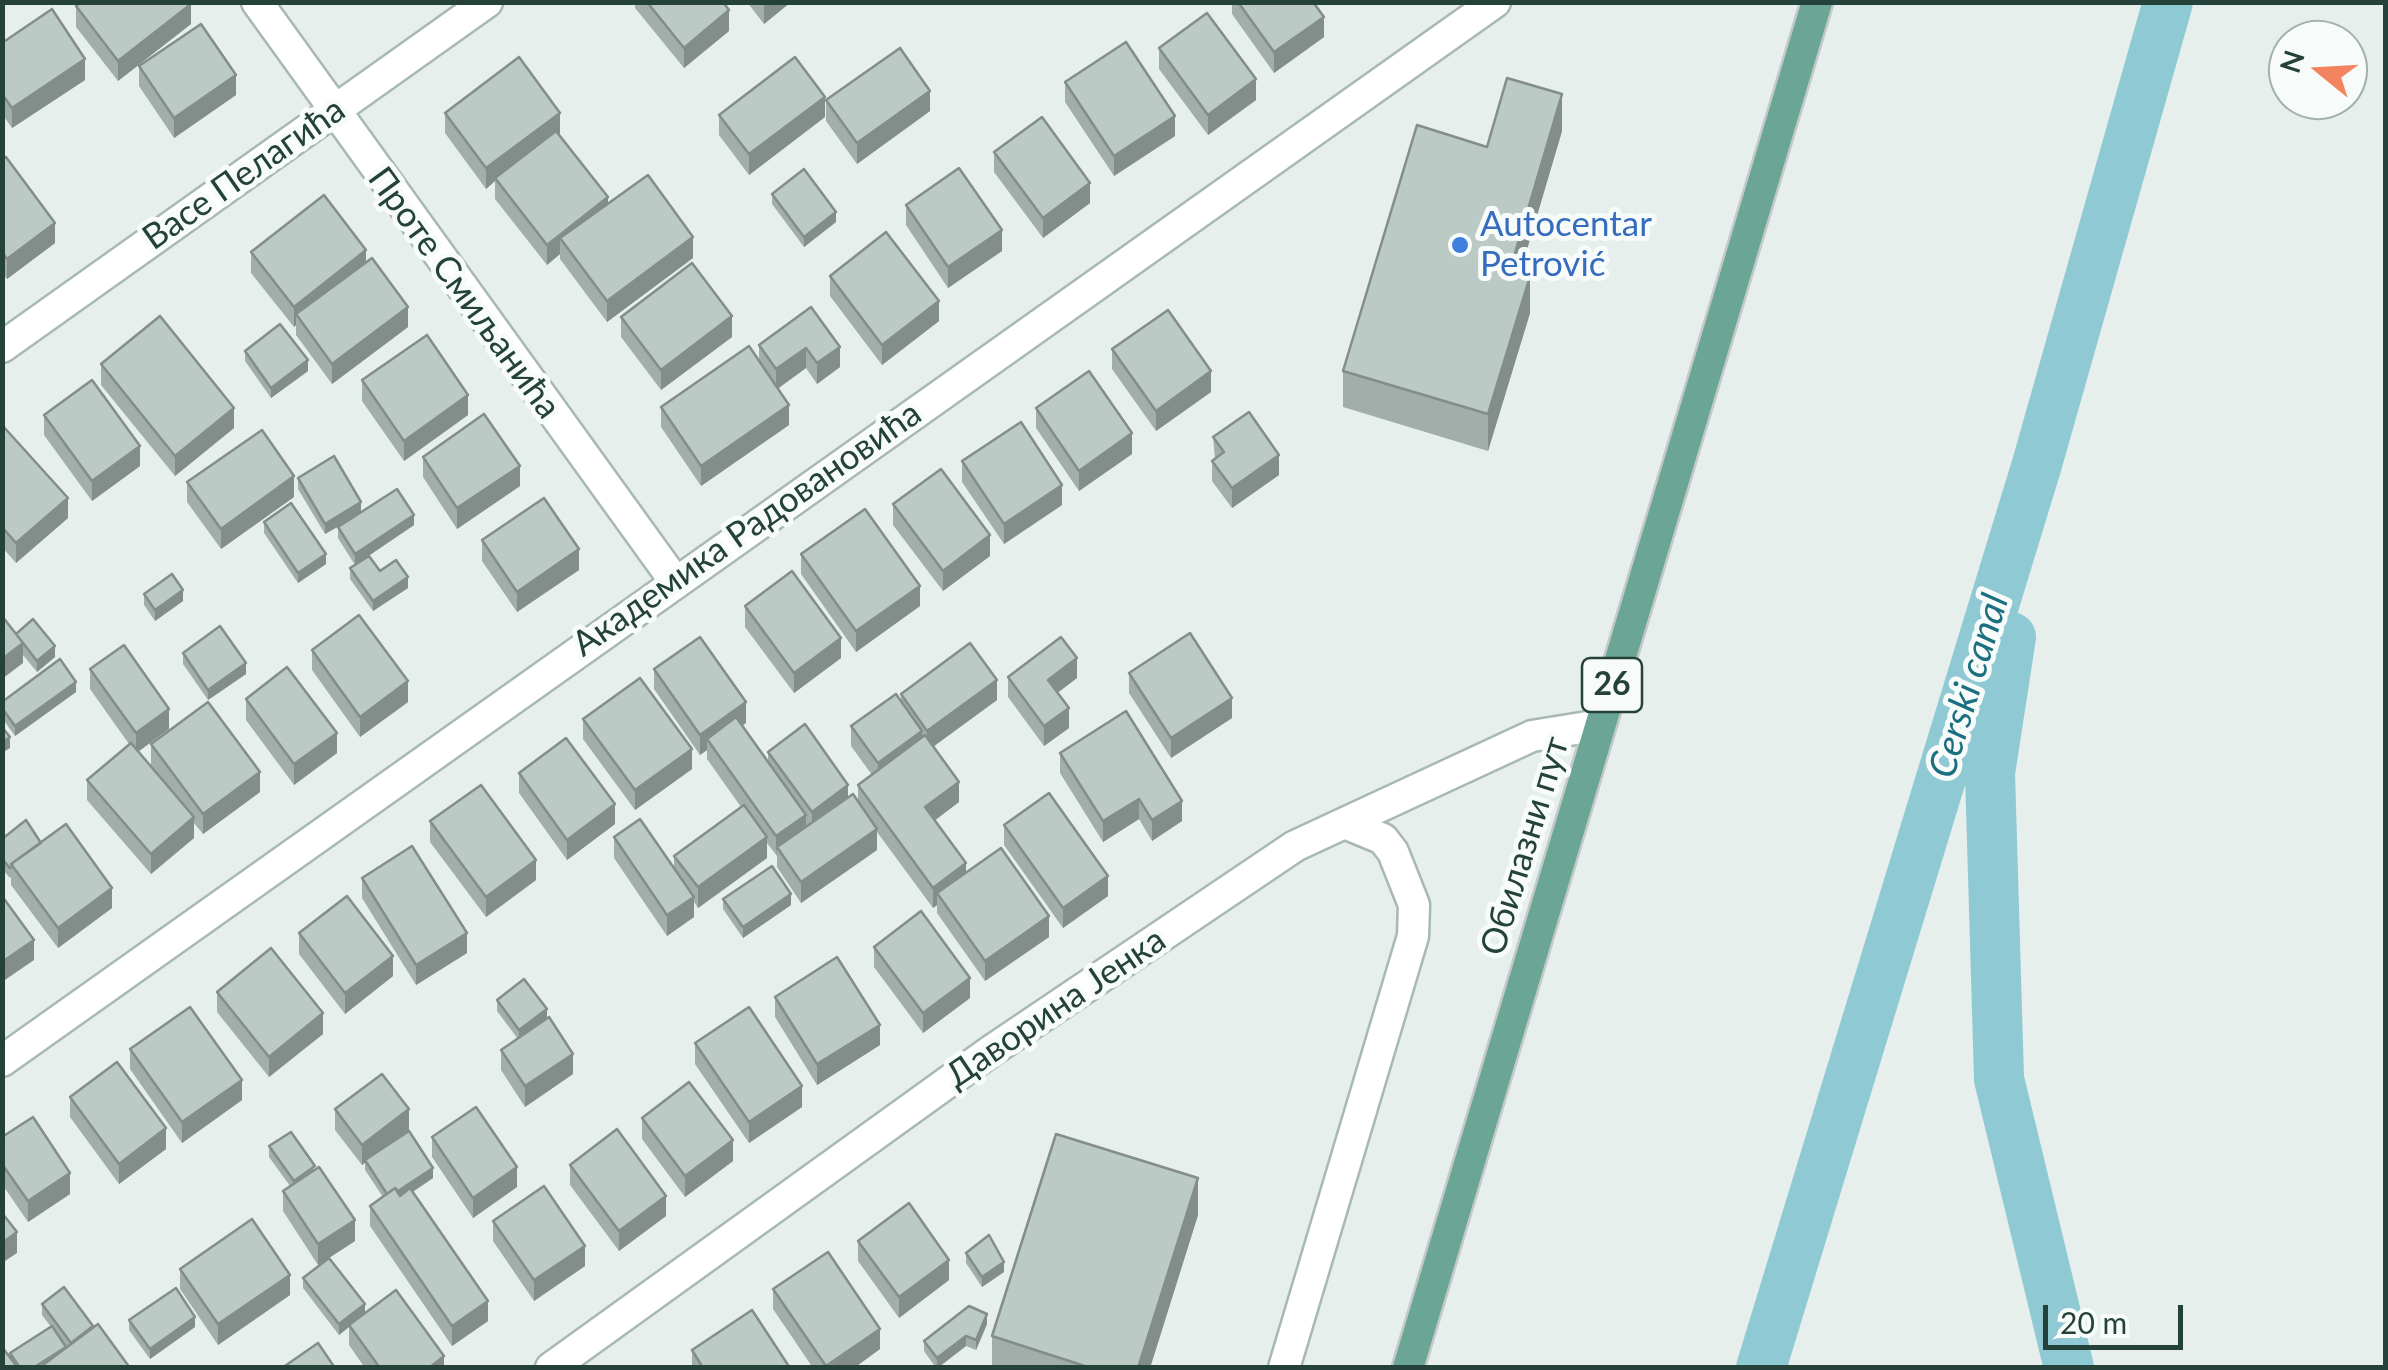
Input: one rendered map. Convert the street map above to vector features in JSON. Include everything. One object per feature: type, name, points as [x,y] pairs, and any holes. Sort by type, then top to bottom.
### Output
[{"type":"main road","name":"Обилазни пут","points":[[1408,1368],[1817,2]]},
{"type":"street","name":"Проте Смиљанића","points":[[257,2],[332,112],[674,580]]},
{"type":"street","name":"Васе Пелагића","points":[[2,347],[487,2]]},
{"type":"street","name":"Академика Радовановића","points":[[2,1060],[674,580],[1495,2]]},
{"type":"street","name":"Даворина Јенка","points":[[551,1368],[991,1051],[1295,846],[1532,736],[1600,725]]},
{"type":"street","points":[[1383,840],[1387,805]]},
{"type":"street","points":[[1284,1368],[1413,936],[1414,905],[1406,880],[1383,840],[1347,824]]},
{"type":"building","points":[[81,2],[191,4],[118,61],[76,6]]},
{"type":"building","points":[[647,2],[723,2],[729,10],[684,48]]},
{"type":"building","points":[[1238,2],[1313,2],[1324,17],[1274,52]]},
{"type":"building","points":[[52,9],[85,59],[12,108],[2,94],[2,43]]},
{"type":"building","points":[[1207,13],[1256,79],[1208,115],[1159,48]]},
{"type":"building","points":[[201,24],[236,75],[174,118],[139,66]]},
{"type":"building","points":[[1126,42],[1175,116],[1114,156],[1065,82]]},
{"type":"building","points":[[900,48],[930,91],[857,143],[826,100]]},
{"type":"building","points":[[519,57],[560,113],[486,168],[445,113]]},
{"type":"building","points":[[795,57],[825,97],[749,154],[719,115]]},
{"type":"building","name":"Autocentar Petrović","points":[[1507,78],[1562,94],[1510,270],[1530,276],[1488,414],[1343,371],[1417,125],[1487,147]]},
{"type":"building","points":[[1042,117],[1090,183],[1043,218],[994,152]]},
{"type":"building","points":[[556,131],[608,197],[547,245],[495,178]]},
{"type":"building","points":[[6,157],[55,223],[7,259],[2,252],[2,159]]},
{"type":"building","points":[[959,168],[1002,230],[948,267],[906,205]]},
{"type":"building","points":[[804,169],[836,212],[804,237],[772,194]]},
{"type":"building","points":[[648,175],[693,237],[607,301],[560,238]]},
{"type":"building","points":[[324,195],[366,250],[294,307],[251,252]]},
{"type":"building","points":[[886,232],[939,301],[882,345],[830,276]]},
{"type":"building","points":[[372,258],[408,307],[332,364],[296,314]]},
{"type":"building","points":[[692,263],[732,316],[661,370],[621,317]]},
{"type":"building","points":[[811,307],[840,347],[817,363],[806,348],[776,369],[759,345]]},
{"type":"building","points":[[1168,310],[1211,371],[1156,411],[1112,349]]},
{"type":"building","points":[[160,316],[234,408],[175,456],[101,364]]},
{"type":"building","points":[[280,324],[308,360],[271,388],[245,351]]},
{"type":"building","points":[[427,335],[468,395],[404,441],[362,380]]},
{"type":"building","points":[[749,346],[789,405],[701,466],[661,407]]},
{"type":"building","points":[[1089,371],[1132,433],[1079,471],[1036,408]]},
{"type":"building","points":[[92,380],[140,446],[92,481],[44,415]]},
{"type":"building","points":[[1249,412],[1279,455],[1232,488],[1212,461],[1224,452],[1213,437]]},
{"type":"building","points":[[484,414],[520,466],[457,508],[423,457]]},
{"type":"building","points":[[1021,422],[1062,485],[1004,524],[962,461]]},
{"type":"building","points":[[2,425],[68,498],[16,543],[2,527]]},
{"type":"building","points":[[262,430],[294,476],[221,529],[187,482]]},
{"type":"building","points":[[334,456],[361,502],[325,524],[298,478]]},
{"type":"building","points":[[941,469],[990,535],[943,571],[893,504]]},
{"type":"building","points":[[397,489],[414,515],[355,554],[338,527]]},
{"type":"building","points":[[544,498],[579,549],[517,592],[482,540]]},
{"type":"building","points":[[291,503],[326,554],[298,573],[264,522]]},
{"type":"building","points":[[865,509],[920,586],[856,631],[801,554]]},
{"type":"building","points":[[369,556],[380,571],[396,560],[408,577],[373,601],[350,568]]},
{"type":"building","points":[[792,571],[841,638],[794,673],[745,606]]},
{"type":"building","points":[[172,574],[183,590],[155,610],[144,594]]},
{"type":"building","points":[[359,615],[408,681],[360,717],[312,650]]},
{"type":"building","points":[[2,616],[23,643],[2,659]]},
{"type":"building","points":[[33,619],[55,646],[37,661],[16,634]]},
{"type":"building","points":[[220,626],[246,663],[208,690],[183,653]]},
{"type":"building","points":[[1190,633],[1232,698],[1171,738],[1129,673]]},
{"type":"building","points":[[700,637],[746,702],[700,735],[654,669]]},
{"type":"building","points":[[1061,637],[1077,658],[1048,680],[1069,708],[1044,726],[1008,677]]},
{"type":"building","points":[[970,643],[997,680],[927,731],[901,694]]},
{"type":"building","points":[[124,645],[169,709],[136,733],[90,669]]},
{"type":"building","points":[[60,659],[76,682],[15,726],[2,702]]},
{"type":"building","points":[[287,667],[337,733],[294,764],[246,699]]},
{"type":"building","points":[[640,678],[692,749],[635,790],[583,719]]},
{"type":"building","points":[[896,694],[922,731],[878,763],[851,726]]},
{"type":"building","points":[[208,702],[260,772],[203,814],[151,744]]},
{"type":"building","points":[[1126,711],[1182,801],[1152,820],[1139,799],[1103,821],[1060,753]]},
{"type":"building","points":[[736,717],[806,815],[776,836],[707,739]]},
{"type":"building","points":[[805,724],[848,785],[812,812],[768,752]]},
{"type":"building","points":[[925,735],[959,782],[925,807],[966,863],[933,888],[858,785]]},
{"type":"building","points":[[566,738],[615,804],[567,840],[519,773]]},
{"type":"building","points":[[131,743],[194,817],[151,854],[87,780]]},
{"type":"building","points":[[481,785],[536,860],[486,897],[430,821]]},
{"type":"building","points":[[1049,793],[1108,876],[1063,908],[1004,825]]},
{"type":"building","points":[[853,794],[877,829],[801,882],[777,847]]},
{"type":"building","points":[[744,805],[767,837],[698,887],[674,856]]},
{"type":"building","points":[[640,819],[694,897],[667,915],[614,837]]},
{"type":"building","points":[[26,820],[41,843],[10,868],[2,859],[2,839]]},
{"type":"building","points":[[66,824],[112,888],[58,928],[11,864]]},
{"type":"building","points":[[412,846],[467,933],[416,965],[362,878]]},
{"type":"building","points":[[1001,848],[1049,916],[985,961],[937,893]]},
{"type":"building","points":[[772,866],[791,894],[743,927],[723,899]]},
{"type":"building","points":[[2,896],[34,940],[2,962]]},
{"type":"building","points":[[347,896],[393,956],[345,993],[299,933]]},
{"type":"building","points":[[921,911],[970,978],[923,1013],[874,947]]},
{"type":"building","points":[[271,948],[323,1013],[269,1057],[217,992]]},
{"type":"building","points":[[837,957],[880,1025],[817,1064],[775,997]]},
{"type":"building","points":[[524,979],[547,1009],[519,1030],[497,1000]]},
{"type":"building","points":[[190,1007],[242,1080],[182,1122],[130,1049]]},
{"type":"building","points":[[749,1007],[802,1086],[749,1122],[695,1043]]},
{"type":"building","points":[[549,1017],[573,1054],[525,1086],[501,1050]]},
{"type":"building","points":[[117,1062],[166,1128],[119,1164],[70,1097]]},
{"type":"building","points":[[382,1074],[409,1109],[362,1145],[335,1109]]},
{"type":"building","points":[[689,1082],[733,1140],[685,1176],[642,1118]]},
{"type":"building","points":[[476,1107],[517,1167],[473,1198],[432,1137]]},
{"type":"building","points":[[33,1117],[70,1173],[28,1201],[2,1164],[2,1137]]},
{"type":"building","points":[[617,1129],[666,1196],[619,1231],[570,1165]]},
{"type":"building","points":[[409,1131],[433,1168],[387,1194],[365,1160]]},
{"type":"building","points":[[291,1132],[315,1166],[294,1181],[269,1146]]},
{"type":"building","points":[[1056,1134],[1198,1178],[1138,1368],[1091,1368],[992,1336]]},
{"type":"building","points":[[319,1167],[355,1220],[318,1244],[283,1191]]},
{"type":"building","points":[[544,1186],[585,1246],[534,1280],[493,1221]]},
{"type":"building","points":[[395,1188],[400,1196],[410,1188],[488,1301],[452,1326],[370,1206]]},
{"type":"building","points":[[909,1203],[949,1260],[899,1297],[858,1241]]},
{"type":"building","points":[[2,1213],[17,1232],[2,1243]]},
{"type":"building","points":[[252,1219],[290,1275],[218,1324],[180,1269]]},
{"type":"building","points":[[989,1235],[1004,1262],[982,1277],[966,1253]]},
{"type":"building","points":[[828,1252],[880,1329],[826,1366],[773,1289]]},
{"type":"building","points":[[329,1258],[365,1304],[339,1324],[303,1278]]},
{"type":"building","points":[[64,1287],[93,1326],[71,1343],[42,1304]]},
{"type":"building","points":[[176,1288],[195,1317],[150,1349],[129,1320]]},
{"type":"building","points":[[396,1290],[444,1356],[429,1368],[380,1368],[349,1325]]},
{"type":"building","points":[[969,1306],[987,1314],[976,1340],[966,1336],[937,1358],[924,1341]]},
{"type":"building","points":[[752,1310],[790,1368],[703,1368],[692,1350]]},
{"type":"building","points":[[98,1324],[130,1368],[39,1368]]},
{"type":"building","points":[[52,1326],[66,1347],[33,1368],[20,1368],[10,1353]]},
{"type":"building","points":[[318,1343],[335,1368],[282,1368]]},
{"type":"building","points":[[2,1347],[18,1368],[2,1368]]},
{"type":"waterway","name":"Cerski canal","points":[[1761,1368],[2037,464],[2168,2]]},
{"type":"waterway","points":[[2011,637],[1990,773],[1999,1079],[2069,1368]]},
{"type":"place","name":"Autocentar Petrović","points":[[1460,245]]}]
